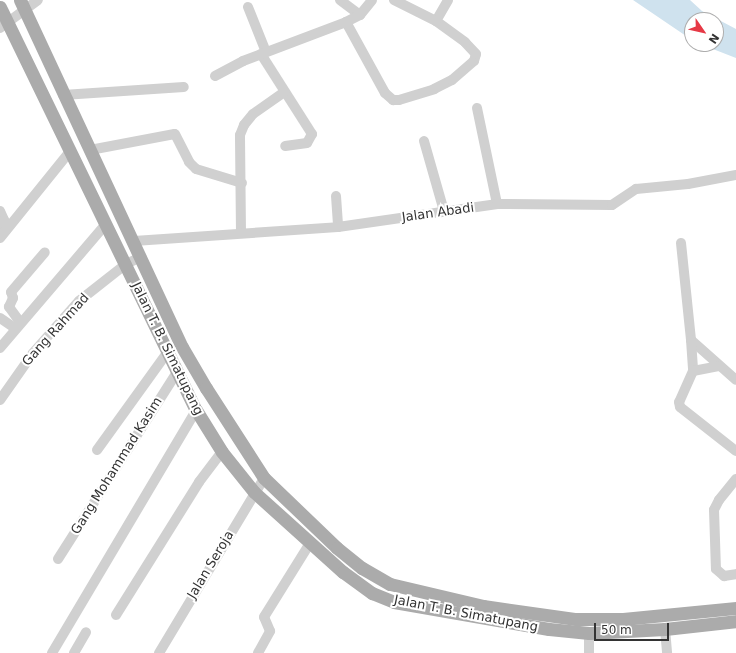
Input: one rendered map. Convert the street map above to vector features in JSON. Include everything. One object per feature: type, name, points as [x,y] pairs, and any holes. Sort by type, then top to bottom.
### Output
[{"type":"main road","name":"Jalan T. B. Simatupang","points":[[22,5],[63,96],[134,241],[182,347],[233,432],[264,478],[362,568],[390,584],[482,612],[590,633],[666,629],[736,621]]},
{"type":"main road","name":"Jalan T. B. Simatupang","points":[[0,7],[4,25],[71,150],[105,225],[126,264],[176,374],[196,410],[222,452],[254,492],[343,572],[372,593],[394,602],[482,612],[576,619],[623,619],[736,608]]},
{"type":"street","points":[[4,25],[22,5],[38,0]]},
{"type":"street","points":[[340,0],[360,14]]},
{"type":"street","points":[[215,76],[264,53],[346,22],[360,14],[372,0]]},
{"type":"street","points":[[346,22],[389,98],[399,100],[452,80],[474,61],[476,54],[473,50],[436,21],[394,0]]},
{"type":"street","points":[[436,21],[448,0]]},
{"type":"street","points":[[248,7],[264,53],[284,92],[312,134],[307,143],[285,146]]},
{"type":"street","points":[[63,96],[184,87]]},
{"type":"street","points":[[241,233],[242,184],[239,144],[244,125],[253,114],[284,92]]},
{"type":"street","points":[[477,108],[497,204]]},
{"type":"street","points":[[90,150],[175,134],[189,162],[196,169],[242,184]]},
{"type":"street","points":[[424,141],[444,211]]},
{"type":"street","points":[[0,238],[71,150]]},
{"type":"street","name":"Jalan Abadi","points":[[134,241],[338,227],[497,204],[612,205],[636,189],[688,184],[736,174]]},
{"type":"street","points":[[336,196],[338,227]]},
{"type":"street","points":[[0,211],[4,220],[1,227]]},
{"type":"street","points":[[0,348],[18,325],[105,225]]},
{"type":"street","points":[[681,243],[693,371],[679,402],[680,406],[736,451]]},
{"type":"street","points":[[18,325],[9,307],[13,298],[11,292],[45,252]]},
{"type":"street","name":"Gang Rahmad","points":[[0,400],[33,353],[72,308],[126,264],[141,257]]},
{"type":"street","points":[[0,318],[18,325]]},
{"type":"street","points":[[691,340],[736,380]]},
{"type":"street","points":[[97,450],[167,353]]},
{"type":"street","points":[[693,371],[719,366]]},
{"type":"street","name":"Gang Mohammad Kasim","points":[[58,559],[176,374]]},
{"type":"street","points":[[52,653],[196,410]]},
{"type":"street","points":[[116,615],[199,482],[222,452]]},
{"type":"street","name":"Jalan Seroja","points":[[159,653],[254,492],[264,478]]},
{"type":"street","points":[[736,479],[719,500],[714,510],[716,569],[724,576],[736,574]]},
{"type":"street","points":[[258,653],[270,631],[264,617],[310,543]]},
{"type":"street","points":[[666,629],[667,653]]},
{"type":"street","points":[[74,653],[86,632]]},
{"type":"street","points":[[589,653],[590,633]]},
{"type":"water","points":[[633,0],[690,0],[704,12],[684,12],[684,35]]},
{"type":"water","points":[[724,23],[736,29],[736,58],[721,52],[724,52]]}]
